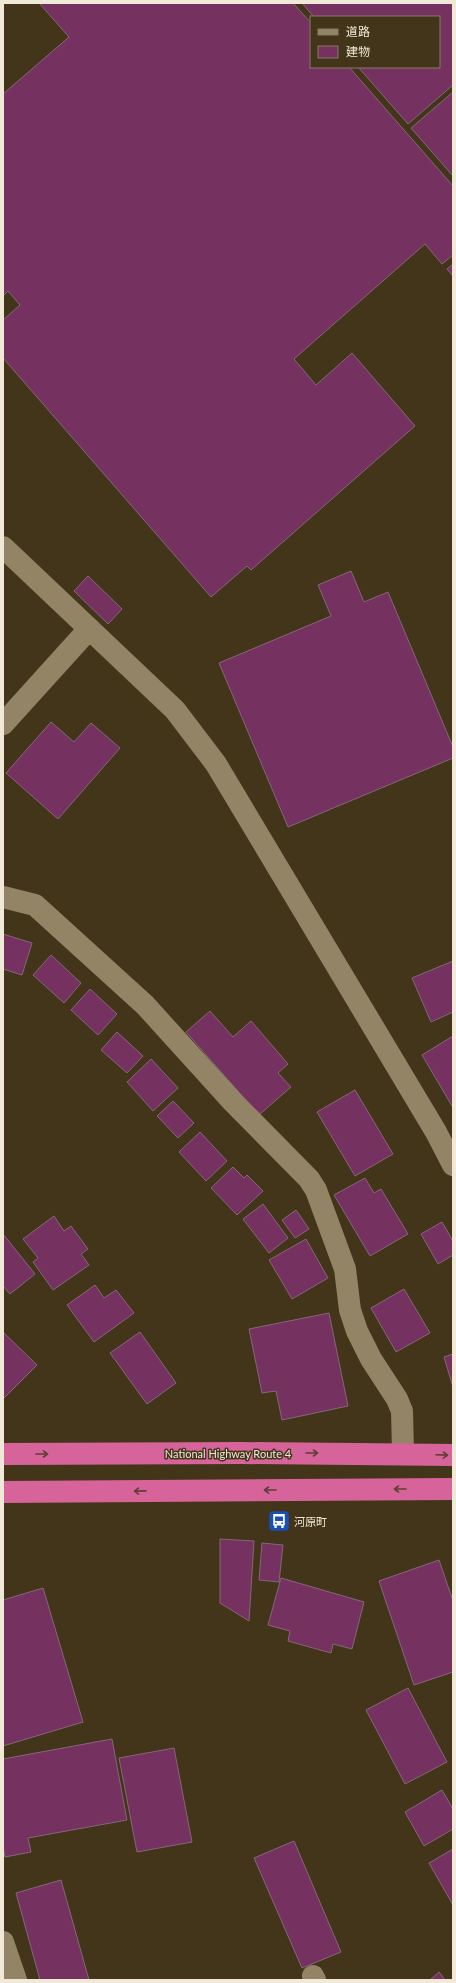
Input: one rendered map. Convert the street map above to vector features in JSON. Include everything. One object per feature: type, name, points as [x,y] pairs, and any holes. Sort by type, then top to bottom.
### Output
[{"type":"highway","name":"National Highway Route 4","points":[[3,1454],[453,1455]]},
{"type":"highway","points":[[3,1492],[453,1489]]},
{"type":"street","points":[[3,547],[175,710],[216,764],[432,1125],[453,1165]]},
{"type":"street","points":[[3,724],[89,629]]},
{"type":"street","points":[[3,897],[35,905],[146,1005],[233,1102],[309,1179],[316,1190],[345,1269],[350,1310],[357,1330],[371,1359],[387,1381],[402,1411],[403,1454]]},
{"type":"street","points":[[3,1942],[16,1980]]},
{"type":"building","points":[[39,3],[293,3],[310,22],[310,68],[350,68],[453,186],[453,255],[442,264],[425,244],[294,359],[316,385],[352,353],[415,426],[251,570],[247,566],[211,597],[3,358],[3,320],[20,305],[8,291],[3,296],[3,94],[69,37]]},
{"type":"building","points":[[302,3],[453,3],[453,85],[408,124],[359,68],[440,68],[440,16],[313,16]]},
{"type":"building","points":[[453,92],[453,176],[411,128]]},
{"type":"building","points":[[453,264],[453,276],[447,269]]},
{"type":"building","points":[[351,571],[364,602],[388,592],[453,747],[453,758],[288,827],[219,663],[331,616],[318,585]]},
{"type":"building","points":[[88,576],[122,609],[108,624],[74,591]]},
{"type":"building","points":[[51,722],[74,742],[91,723],[120,748],[58,819],[6,773]]},
{"type":"building","points":[[3,934],[32,943],[22,975],[3,969]]},
{"type":"building","points":[[51,955],[81,983],[64,1003],[33,975]]},
{"type":"building","points":[[453,961],[453,1012],[431,1022],[412,978]]},
{"type":"building","points":[[90,989],[117,1014],[98,1035],[71,1010]]},
{"type":"building","points":[[210,1011],[233,1037],[251,1021],[288,1064],[278,1073],[291,1087],[259,1115],[186,1032]]},
{"type":"building","points":[[117,1032],[143,1056],[127,1073],[101,1050]]},
{"type":"building","points":[[453,1036],[453,1106],[452,1106],[422,1055]]},
{"type":"building","points":[[151,1059],[178,1088],[153,1111],[127,1082]]},
{"type":"building","points":[[355,1090],[393,1154],[355,1176],[317,1112]]},
{"type":"building","points":[[173,1101],[194,1123],[178,1138],[157,1116]]},
{"type":"building","points":[[200,1132],[227,1161],[206,1181],[179,1152]]},
{"type":"building","points":[[233,1167],[244,1178],[247,1175],[263,1191],[237,1215],[211,1188]]},
{"type":"building","points":[[365,1178],[374,1193],[381,1189],[408,1234],[370,1256],[334,1195]]},
{"type":"building","points":[[263,1204],[288,1238],[269,1253],[243,1219]]},
{"type":"building","points":[[296,1210],[309,1229],[295,1238],[282,1220]]},
{"type":"building","points":[[54,1216],[64,1231],[71,1226],[88,1249],[81,1254],[89,1265],[53,1290],[33,1262],[38,1258],[23,1239]]},
{"type":"building","points":[[442,1222],[453,1241],[453,1255],[438,1264],[421,1234]]},
{"type":"building","points":[[3,1234],[35,1274],[10,1294],[3,1286]]},
{"type":"building","points":[[306,1239],[328,1278],[292,1299],[269,1260]]},
{"type":"building","points":[[95,1285],[104,1298],[116,1290],[134,1313],[94,1342],[67,1305]]},
{"type":"building","points":[[404,1289],[430,1333],[396,1352],[371,1308]]},
{"type":"building","points":[[329,1313],[348,1406],[282,1420],[276,1391],[262,1393],[249,1329]]},
{"type":"building","points":[[3,1332],[37,1365],[3,1399]]},
{"type":"building","points":[[140,1332],[176,1383],[147,1404],[110,1353]]},
{"type":"building","points":[[453,1354],[453,1387],[444,1357]]},
{"type":"building","points":[[220,1539],[254,1541],[249,1621],[220,1603]]},
{"type":"building","points":[[262,1543],[283,1545],[279,1582],[259,1580]]},
{"type":"building","points":[[439,1560],[453,1601],[453,1672],[414,1685],[379,1581]]},
{"type":"building","points":[[281,1578],[364,1602],[352,1649],[333,1644],[331,1653],[288,1641],[290,1631],[268,1625]]},
{"type":"building","points":[[43,1588],[83,1722],[3,1746],[3,1600]]},
{"type":"building","points":[[408,1688],[447,1762],[405,1784],[366,1710]]},
{"type":"building","points":[[112,1739],[127,1820],[28,1838],[31,1852],[5,1857],[3,1846],[3,1759]]},
{"type":"building","points":[[174,1748],[192,1842],[137,1852],[119,1758]]},
{"type":"building","points":[[442,1790],[453,1809],[453,1829],[424,1846],[405,1812]]},
{"type":"building","points":[[294,1841],[341,1952],[302,1968],[254,1858]]},
{"type":"building","points":[[453,1849],[453,1905],[429,1863]]},
{"type":"building","points":[[61,1880],[89,1980],[40,1980],[16,1893]]},
{"type":"building","points":[[439,1972],[445,1980],[430,1980]]},
{"type":"place","name":"河原町","points":[[279,1521]]}]
